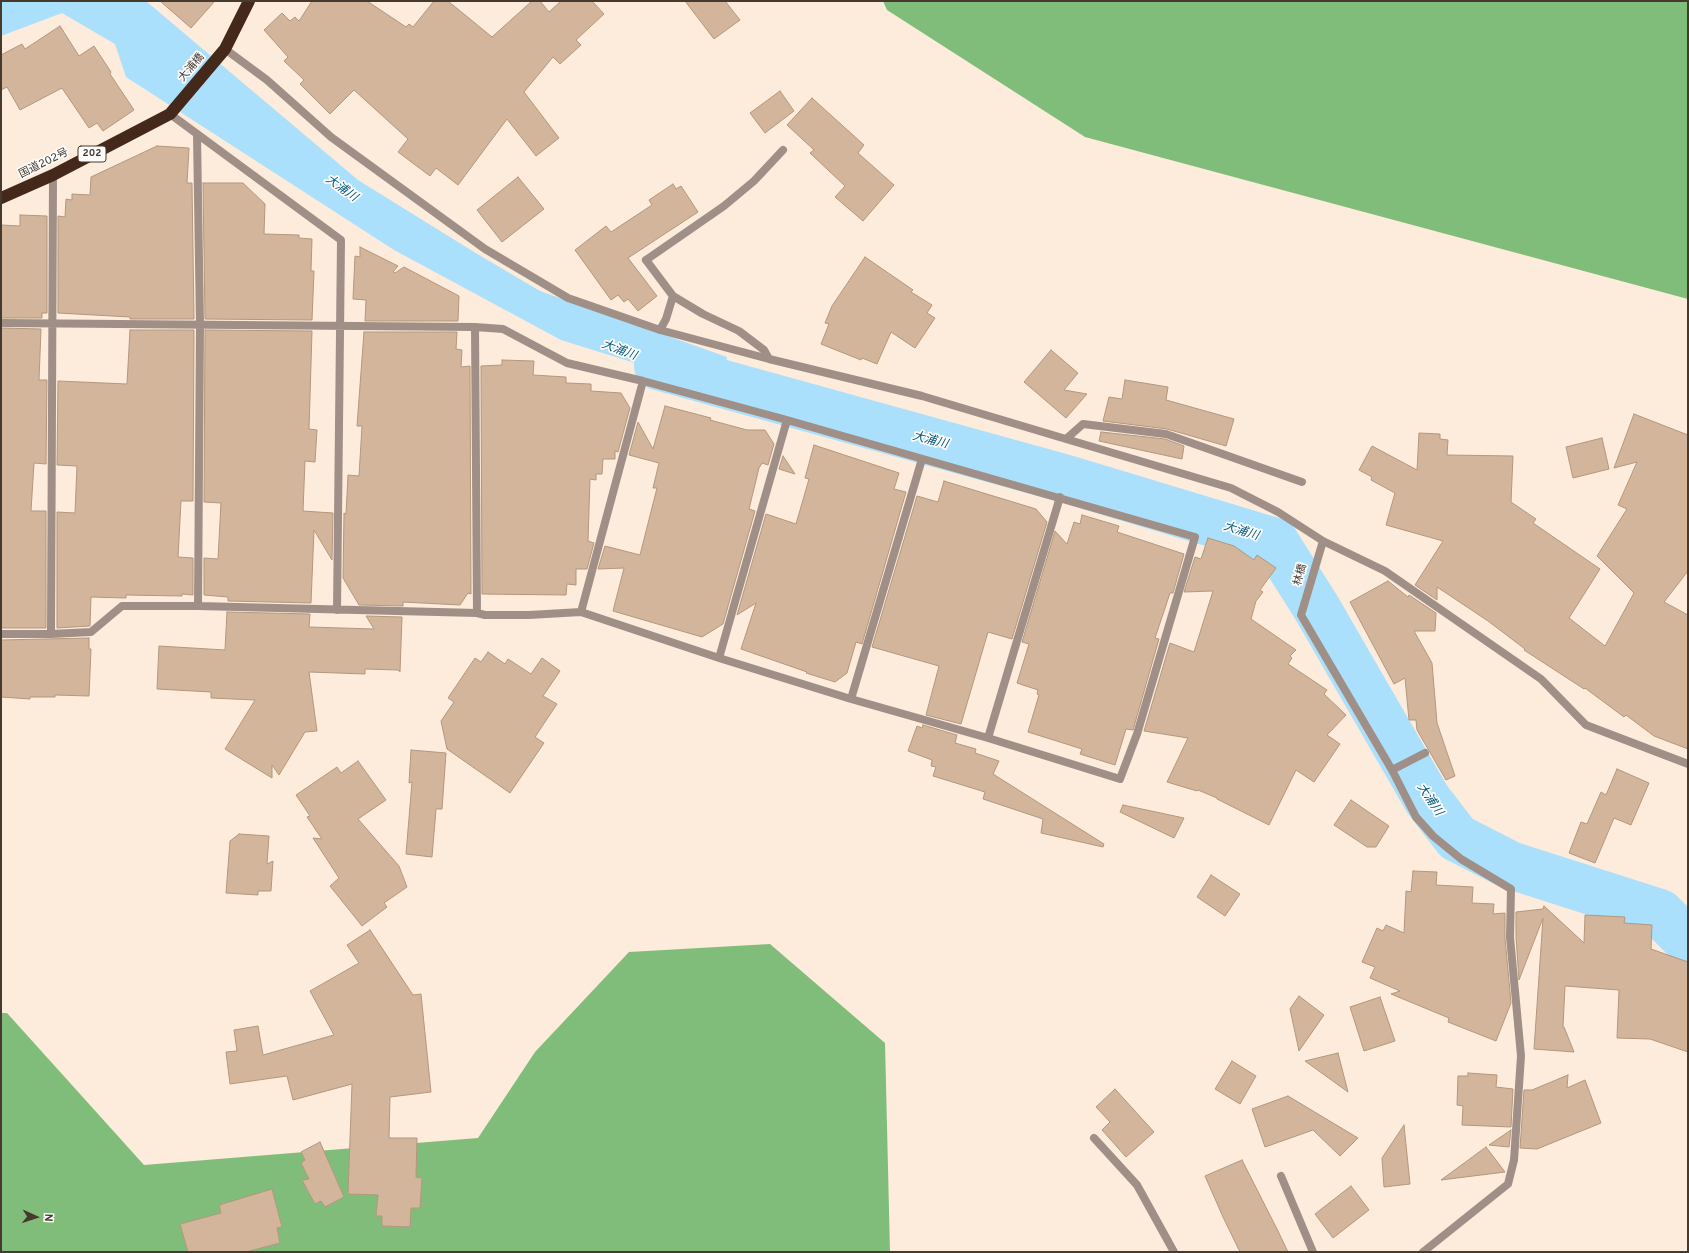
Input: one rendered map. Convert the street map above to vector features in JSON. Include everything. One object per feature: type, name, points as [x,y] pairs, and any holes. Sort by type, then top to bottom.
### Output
[{"type":"highway","name":"202","points":[[225,49],[249,1]]},
{"type":"highway","name":"大浦橋","points":[[179,103],[225,49]]},
{"type":"highway","name":"国道202号","points":[[1,198],[53,175],[170,114],[179,103]]},
{"type":"street","points":[[225,49],[267,80],[331,137],[485,248],[568,298],[660,330],[769,359],[922,396],[1230,488],[1278,512],[1323,541],[1385,571],[1541,679],[1586,724],[1688,764]]},
{"type":"street","points":[[170,114],[341,240],[337,610]]},
{"type":"street","points":[[197,134],[200,325],[198,606]]},
{"type":"street","points":[[769,359],[764,350],[739,331],[703,314],[673,296],[646,260],[724,206],[754,181],[783,150]]},
{"type":"street","points":[[51,634],[53,175]]},
{"type":"street","points":[[660,330],[666,319],[673,296]]},
{"type":"street","points":[[1,323],[475,327],[503,329],[567,363],[643,380],[1060,497],[1195,537],[1137,734],[1120,780],[988,738],[851,699],[719,658],[581,612],[529,615],[198,606],[122,606],[91,632],[1,634]]},
{"type":"street","points":[[475,327],[478,613]]},
{"type":"street","points":[[581,612],[643,380]]},
{"type":"street","points":[[719,658],[787,420]]},
{"type":"street","points":[[1066,439],[1083,424],[1166,434],[1302,482]]},
{"type":"street","points":[[851,699],[922,459]]},
{"type":"street","points":[[988,738],[1060,497]]},
{"type":"street","name":"林橋","points":[[1323,541],[1301,615],[1392,770]]},
{"type":"street","points":[[1422,1252],[1508,1184],[1514,1160],[1521,1056],[1510,937],[1511,890],[1461,859],[1433,836],[1416,817],[1392,770],[1425,753]]},
{"type":"street","points":[[1094,1138],[1138,1185],[1174,1252]]},
{"type":"street","points":[[1281,1176],[1313,1252]]},
{"type":"green space","points":[[883,1],[1688,1],[1688,299],[1085,137],[887,10]]},
{"type":"green space","points":[[770,944],[885,1043],[890,1252],[1,1252],[1,1013],[7,1013],[144,1165],[478,1138],[535,1052],[629,952]]},
{"type":"water","points":[[1,1],[146,1],[358,180],[474,252],[540,291],[727,357],[722,390],[561,340],[394,250],[126,77],[115,44],[62,13],[1,36]]},
{"type":"building","points":[[160,1],[215,1],[191,28]]},
{"type":"building","points":[[312,1],[367,1],[406,27],[409,24],[413,27],[434,1],[448,1],[492,37],[532,1],[540,1],[549,12],[561,1],[592,1],[604,14],[576,40],[581,45],[560,64],[553,57],[524,92],[559,138],[536,156],[507,119],[458,185],[436,168],[430,176],[398,152],[408,139],[354,90],[330,114],[300,84],[304,80],[284,61],[288,57],[264,30],[282,13],[290,21],[295,17],[299,21]]},
{"type":"building","points":[[685,1],[725,1],[740,20],[714,39]]},
{"type":"building","points":[[60,26],[79,56],[94,46],[111,72],[110,74],[134,110],[103,131],[97,123],[89,128],[62,88],[20,110],[7,87],[1,90],[1,55],[22,44],[25,49]]},
{"type":"building","points":[[780,91],[794,111],[765,133],[750,113]]},
{"type":"building","points":[[812,98],[864,145],[858,153],[894,185],[863,221],[835,197],[845,186],[810,153],[814,150],[787,125]]},
{"type":"building","points":[[157,146],[189,148],[187,183],[192,183],[194,319],[130,319],[130,317],[58,313],[58,216],[65,217],[66,199],[72,200],[72,194],[90,195],[91,177]]},
{"type":"building","points":[[518,177],[544,209],[502,242],[477,210]]},
{"type":"building","points":[[203,183],[243,183],[265,204],[264,234],[299,235],[299,238],[312,239],[311,271],[314,271],[312,320],[205,319]]},
{"type":"building","points":[[673,184],[676,189],[681,186],[698,212],[628,258],[657,296],[638,311],[628,299],[624,302],[618,295],[611,300],[575,250],[606,226],[611,232],[652,205],[649,200]]},
{"type":"building","points":[[20,215],[47,216],[47,313],[42,313],[42,318],[1,318],[1,225],[20,226]]},
{"type":"building","points":[[360,247],[398,266],[393,272],[395,273],[404,267],[459,296],[458,321],[365,321],[366,300],[353,299],[355,256],[360,257]]},
{"type":"building","points":[[865,257],[913,290],[911,292],[932,305],[927,313],[935,318],[915,348],[891,332],[877,364],[862,358],[861,360],[821,344],[829,324],[825,323],[832,306]]},
{"type":"building","points":[[1,328],[41,329],[39,380],[47,380],[46,464],[34,463],[31,511],[46,511],[46,628],[1,628]]},
{"type":"building","points":[[130,330],[194,330],[193,501],[181,501],[178,557],[193,558],[193,595],[126,595],[126,598],[91,597],[90,626],[57,628],[57,512],[75,513],[77,466],[57,465],[58,381],[127,384]]},
{"type":"building","points":[[205,330],[312,331],[309,429],[317,430],[315,462],[305,461],[303,511],[333,513],[332,560],[314,530],[311,603],[228,601],[228,597],[204,595],[204,558],[218,559],[221,503],[204,502]]},
{"type":"building","points":[[364,332],[457,332],[456,349],[462,350],[461,367],[470,366],[471,594],[468,593],[460,605],[403,602],[403,606],[359,605],[343,578],[344,513],[346,514],[348,475],[359,476],[362,426],[357,426]]},
{"type":"building","points":[[1051,350],[1078,373],[1064,390],[1087,394],[1066,418],[1024,382]]},
{"type":"building","points":[[502,360],[534,361],[533,375],[566,377],[566,383],[591,384],[591,391],[621,393],[630,408],[618,452],[615,451],[615,459],[603,459],[602,474],[596,474],[596,480],[590,479],[588,541],[594,543],[587,569],[576,569],[576,585],[567,584],[566,595],[482,594],[481,366],[502,365]]},
{"type":"building","points":[[1125,380],[1168,387],[1166,400],[1234,419],[1226,446],[1167,429],[1103,421],[1109,397],[1122,399]]},
{"type":"building","points":[[665,406],[711,418],[710,420],[747,430],[765,430],[774,444],[768,465],[762,463],[759,468],[749,509],[755,511],[723,624],[702,637],[613,611],[624,568],[598,569],[605,546],[640,555],[657,488],[653,488],[659,463],[629,455],[638,422],[653,449]]},
{"type":"building","points":[[1634,414],[1688,435],[1688,571],[1664,602],[1688,615],[1688,749],[1654,736],[1626,715],[1624,717],[1585,688],[1584,689],[1524,650],[1525,649],[1488,621],[1437,587],[1437,600],[1415,585],[1443,541],[1386,525],[1395,493],[1371,480],[1372,477],[1359,470],[1372,446],[1417,470],[1419,433],[1440,434],[1440,439],[1448,440],[1447,455],[1513,456],[1511,502],[1536,519],[1533,523],[1600,569],[1569,618],[1605,646],[1634,593],[1597,556],[1627,509],[1618,505],[1637,462],[1614,468]]},
{"type":"building","points":[[1101,432],[1165,439],[1184,446],[1182,459],[1099,441]]},
{"type":"building","points":[[1602,438],[1609,469],[1573,478],[1566,447]]},
{"type":"building","points":[[814,445],[899,473],[894,489],[906,492],[862,644],[856,642],[847,673],[835,682],[741,649],[756,603],[737,615],[766,514],[796,524],[809,479],[805,478]]},
{"type":"building","points":[[783,456],[795,474],[779,469]]},
{"type":"building","points":[[944,481],[1036,509],[1047,522],[1012,639],[988,632],[961,724],[926,715],[939,666],[872,647],[917,496],[938,502]]},
{"type":"building","points":[[1082,515],[1119,526],[1117,532],[1184,554],[1173,593],[1170,593],[1155,638],[1159,639],[1133,730],[1126,729],[1115,765],[1080,754],[1082,749],[1028,732],[1039,695],[1037,694],[1038,690],[1017,683],[1029,644],[1022,642],[1055,531],[1067,544],[1074,522],[1080,524]]},
{"type":"building","points":[[1208,538],[1234,546],[1254,560],[1257,555],[1276,568],[1260,590],[1263,592],[1256,601],[1251,619],[1296,650],[1290,656],[1292,658],[1288,664],[1327,690],[1324,694],[1346,715],[1327,735],[1340,744],[1314,782],[1296,770],[1269,825],[1217,798],[1198,790],[1197,791],[1167,782],[1188,738],[1144,731],[1170,643],[1194,652],[1213,591],[1184,592],[1195,557],[1201,559]]},
{"type":"building","points":[[1388,581],[1408,597],[1409,595],[1436,613],[1435,631],[1414,631],[1432,663],[1437,723],[1455,776],[1446,780],[1417,730],[1416,720],[1409,720],[1405,678],[1394,684],[1350,602]]},
{"type":"building","points":[[227,612],[310,614],[309,627],[374,629],[366,616],[402,617],[400,672],[398,670],[365,669],[365,674],[309,672],[317,731],[305,732],[279,775],[272,765],[272,778],[225,749],[255,700],[211,698],[211,692],[157,689],[159,646],[225,650]]},
{"type":"building","points":[[89,638],[89,649],[91,649],[89,696],[55,695],[55,697],[30,697],[30,699],[1,697],[1,640]]},
{"type":"building","points":[[488,652],[505,664],[508,659],[531,674],[542,658],[560,671],[543,696],[557,704],[535,737],[544,743],[510,793],[447,749],[441,721],[454,702],[448,698],[475,658],[481,662]]},
{"type":"building","points":[[923,725],[957,735],[955,743],[976,749],[975,753],[999,761],[993,774],[1104,844],[1103,847],[1041,833],[1043,819],[983,799],[985,792],[933,776],[936,767],[931,766],[932,760],[908,751],[917,726],[922,728]]},
{"type":"building","points":[[411,750],[446,753],[442,809],[436,809],[432,857],[406,854],[412,782],[409,783]]},
{"type":"building","points":[[358,761],[386,800],[358,819],[399,866],[407,887],[384,903],[387,907],[362,926],[330,886],[339,878],[313,838],[322,839],[307,817],[310,816],[296,795],[337,767],[341,773]]},
{"type":"building","points":[[1617,769],[1649,783],[1631,825],[1614,818],[1595,863],[1569,853],[1581,822],[1587,824],[1601,792],[1606,795]]},
{"type":"building","points":[[1351,800],[1389,826],[1376,847],[1367,847],[1334,825]]},
{"type":"building","points":[[1123,805],[1184,818],[1174,838],[1120,812]]},
{"type":"building","points":[[239,834],[269,836],[267,864],[273,861],[271,891],[258,891],[258,895],[226,893],[230,841]]},
{"type":"building","points":[[1413,871],[1437,872],[1436,885],[1473,887],[1472,903],[1494,904],[1493,914],[1505,913],[1505,938],[1511,1003],[1496,1041],[1448,1022],[1449,1018],[1391,994],[1400,991],[1370,978],[1375,967],[1362,962],[1377,928],[1383,931],[1386,925],[1404,933],[1406,891],[1411,892]]},
{"type":"building","points":[[1211,875],[1240,894],[1225,916],[1197,897]]},
{"type":"building","points":[[1544,906],[1584,943],[1585,915],[1625,917],[1624,923],[1652,925],[1651,949],[1688,962],[1688,1052],[1650,1039],[1617,1038],[1619,990],[1565,986],[1563,1027],[1574,1052],[1534,1049],[1543,918],[1519,980],[1516,912],[1543,909]]},
{"type":"building","points":[[370,930],[413,995],[421,994],[431,1092],[390,1097],[389,1138],[417,1138],[416,1177],[422,1178],[420,1208],[411,1208],[410,1227],[382,1226],[382,1216],[376,1216],[378,1195],[348,1194],[352,1084],[293,1100],[287,1076],[230,1084],[226,1052],[237,1051],[234,1030],[258,1026],[263,1055],[334,1035],[310,991],[359,963],[347,945]]},
{"type":"building","points":[[1299,996],[1324,1015],[1299,1051],[1290,1009]]},
{"type":"building","points":[[1380,997],[1395,1041],[1364,1051],[1350,1007]]},
{"type":"building","points":[[1338,1053],[1348,1092],[1305,1061]]},
{"type":"building","points":[[1232,1061],[1256,1076],[1240,1104],[1215,1089]]},
{"type":"building","points":[[1468,1073],[1497,1075],[1496,1087],[1513,1089],[1511,1127],[1462,1125],[1463,1106],[1457,1105],[1458,1076],[1468,1076]]},
{"type":"building","points":[[1568,1075],[1567,1088],[1585,1080],[1601,1123],[1537,1149],[1520,1148],[1524,1090],[1532,1090]]},
{"type":"building","points":[[1115,1089],[1154,1132],[1126,1157],[1102,1130],[1110,1122],[1096,1107]]},
{"type":"building","points":[[1288,1096],[1358,1138],[1340,1156],[1313,1130],[1265,1147],[1252,1109]]},
{"type":"building","points":[[1404,1125],[1410,1184],[1384,1187],[1382,1158]]},
{"type":"building","points":[[1511,1130],[1509,1147],[1489,1145]]},
{"type":"building","points":[[320,1142],[344,1197],[325,1207],[321,1201],[315,1204],[302,1180],[309,1179],[301,1163],[305,1160],[301,1152]]},
{"type":"building","points":[[1486,1147],[1505,1172],[1441,1180]]},
{"type":"building","points":[[1242,1160],[1288,1252],[1240,1252],[1205,1176]]},
{"type":"building","points":[[1351,1186],[1369,1210],[1333,1238],[1315,1214]]},
{"type":"building","points":[[272,1189],[282,1227],[277,1228],[280,1243],[246,1252],[188,1252],[180,1224],[221,1213],[219,1205]]},
{"type":"waterway","name":"大浦川","points":[[658,366],[1070,480],[1275,542],[1316,607],[1427,799],[1457,838],[1510,865],[1660,913],[1688,941]]}]
